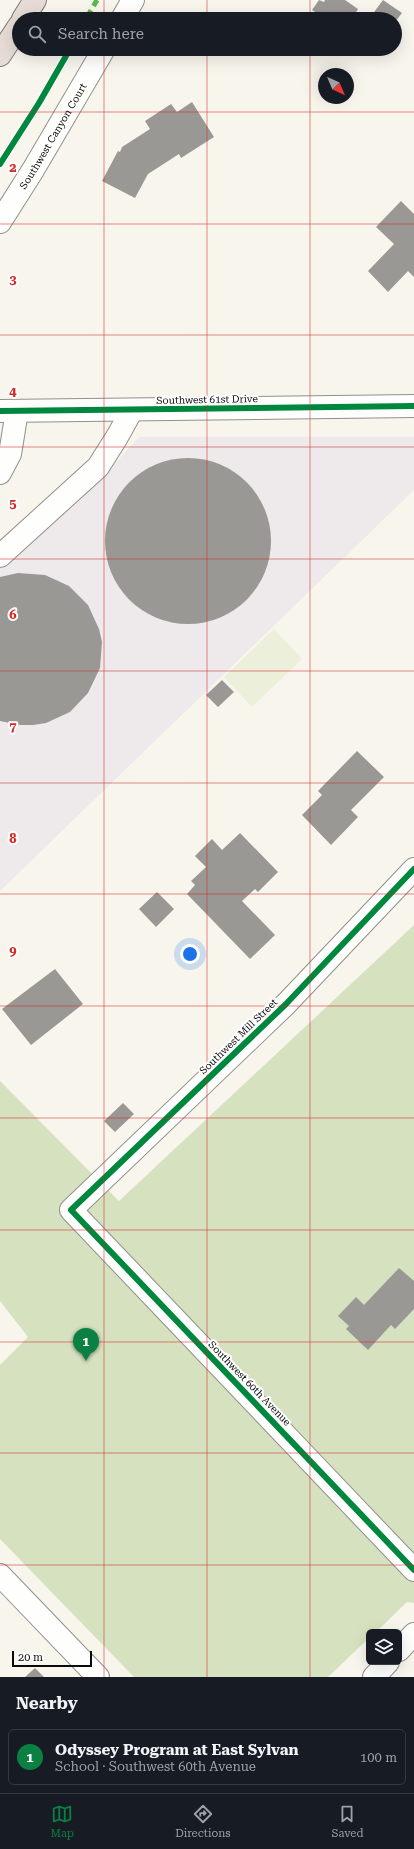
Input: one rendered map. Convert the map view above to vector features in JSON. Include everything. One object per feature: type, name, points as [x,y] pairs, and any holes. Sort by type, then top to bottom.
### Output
[{"type":"highway","points":[[28,12],[35,0]]},
{"type":"highway","points":[[0,55],[12,37]]},
{"type":"street","points":[[126,12],[133,0]]},
{"type":"street","name":"Southwest Canyon Court","points":[[0,222],[33,170],[100,56]]},
{"type":"street","name":"Southwest 61st Drive","points":[[9,411],[414,406]]},
{"type":"street","points":[[0,556],[98,467],[118,437],[132,410]]},
{"type":"street","points":[[0,473],[10,454],[9,411]]},
{"type":"street","name":"Southwest Mill Street","points":[[71,1210],[286,1004],[414,869]]},
{"type":"street","name":"Southwest 60th Avenue","points":[[71,1210],[414,1570]]},
{"type":"street","points":[[0,1575],[98,1677]]},
{"type":"street","points":[[402,1647],[414,1634]]},
{"type":"street","points":[[374,1677],[385,1665]]},
{"type":"shaded area","points":[[139,437],[414,437],[414,490],[0,891],[0,545],[90,460],[106,473]]},
{"type":"green space","points":[[274,629],[302,659],[252,707],[224,677]]},
{"type":"green space","points":[[414,925],[414,1603],[407,1602],[379,1629],[366,1629],[366,1641],[328,1677],[134,1677],[0,1539],[0,1365],[28,1337],[0,1301],[0,1081],[119,1201]]},
{"type":"building","points":[[319,0],[324,2],[325,0],[345,0],[358,9],[356,12],[315,12],[312,10]]},
{"type":"building","points":[[383,0],[401,12],[374,12]]},
{"type":"building","points":[[192,102],[214,137],[181,158],[179,154],[148,174],[135,198],[102,181],[118,151],[120,152],[122,147],[150,129],[145,121],[171,104],[177,112]]},
{"type":"building","points":[[401,201],[414,214],[414,277],[408,271],[388,292],[368,271],[394,244],[376,227]]},
{"type":"building","points":[[188,458],[212,462],[227,468],[240,477],[252,489],[261,502],[267,517],[271,541],[267,565],[261,580],[252,593],[240,605],[227,614],[212,620],[188,624],[164,620],[149,614],[136,605],[124,593],[115,580],[109,565],[105,541],[109,517],[115,502],[124,489],[136,477],[149,468],[164,462]]},
{"type":"building","points":[[18,573],[45,575],[69,586],[88,605],[99,629],[102,642],[100,668],[88,693],[70,712],[46,723],[33,725],[20,725],[0,721],[0,577]]},
{"type":"building","points":[[222,680],[234,692],[218,707],[206,695]]},
{"type":"building","points":[[357,751],[384,777],[351,810],[358,817],[331,845],[302,815],[322,795],[318,791]]},
{"type":"building","points":[[240,833],[278,872],[258,892],[255,889],[242,901],[275,935],[250,959],[187,894],[195,885],[191,881],[206,867],[195,856],[212,839],[222,850]]},
{"type":"building","points":[[157,892],[174,909],[156,927],[139,909]]},
{"type":"building","points":[[55,969],[83,1004],[31,1045],[2,1009]]},
{"type":"building","points":[[123,1103],[134,1114],[115,1132],[104,1121]]},
{"type":"building","points":[[399,1268],[414,1281],[414,1309],[395,1329],[391,1325],[368,1350],[346,1329],[349,1326],[338,1316],[356,1297],[364,1305]]},
{"type":"building","points":[[35,1668],[44,1677],[25,1677]]},
{"type":"marked path","points":[[90,12],[97,0]]},
{"type":"cycle path","points":[[0,164],[39,103],[66,56]]},
{"type":"cycle path","points":[[0,411],[414,406]]},
{"type":"cycle path","points":[[414,869],[286,1004],[71,1210],[414,1570]]},
{"type":"place","name":"Odyssey Program at East Sylvan","points":[[86,1361]]}]
